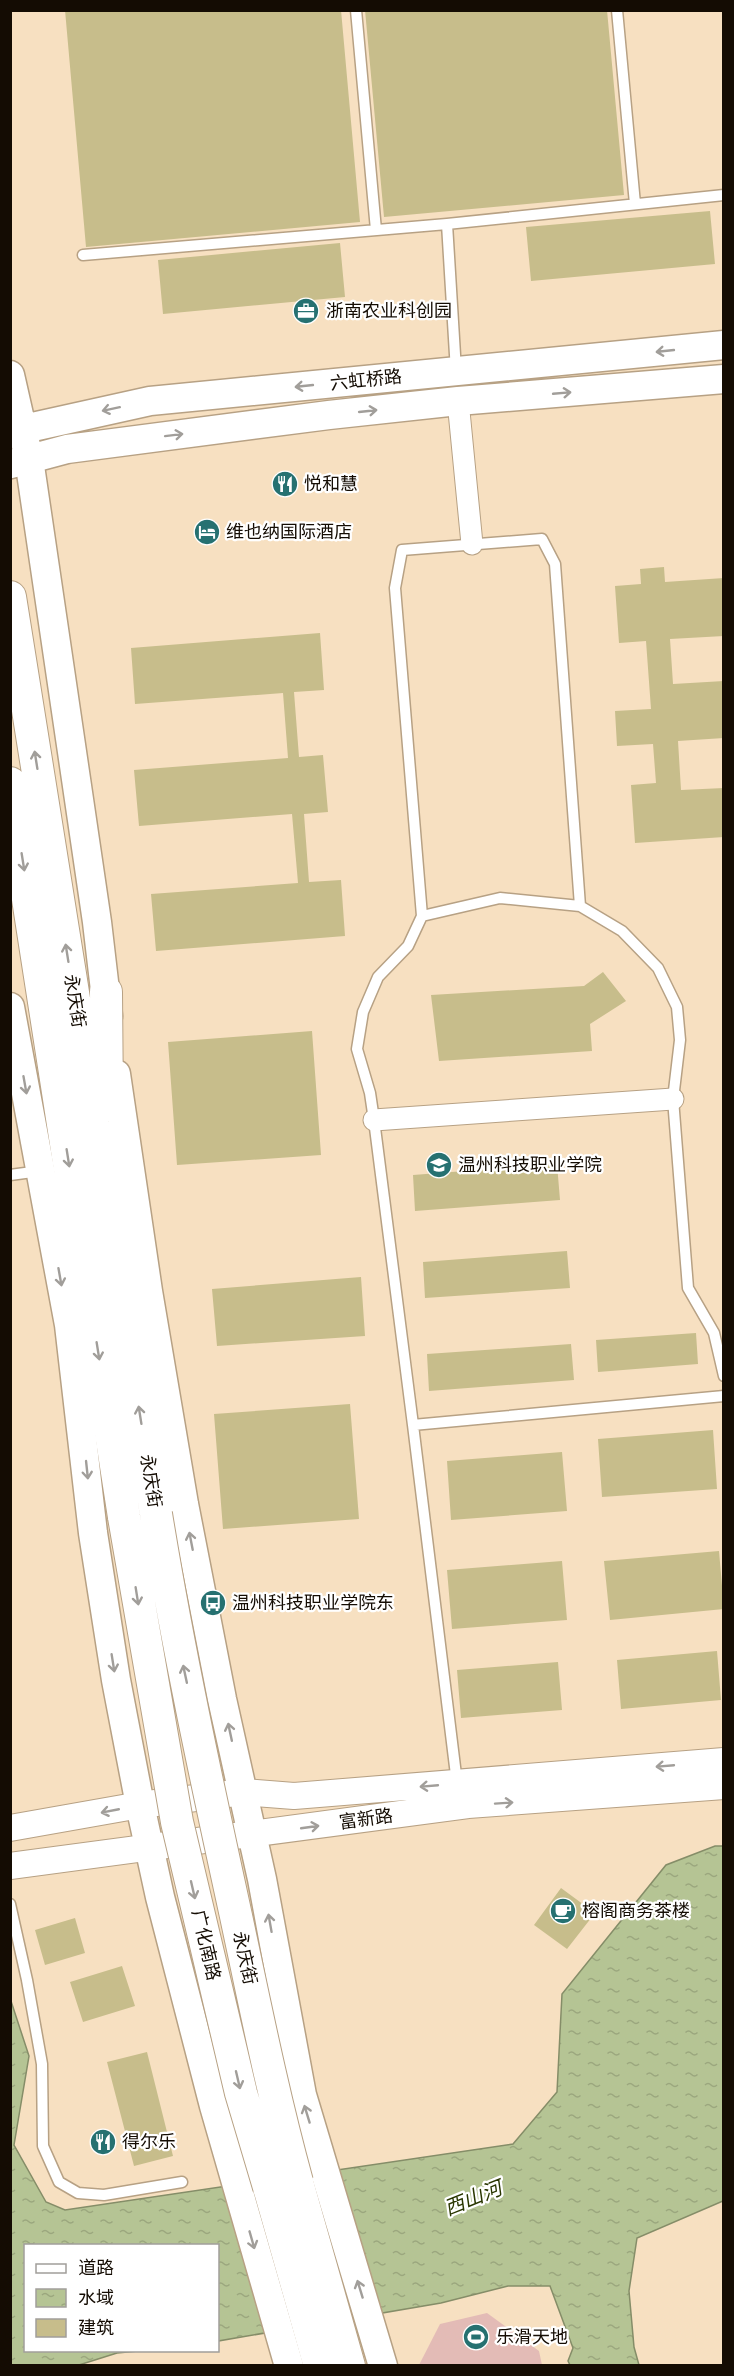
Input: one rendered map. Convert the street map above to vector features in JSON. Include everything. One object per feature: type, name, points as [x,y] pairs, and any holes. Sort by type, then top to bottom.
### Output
[{"type":"main road","name":"六虹桥路","points":[[16,430],[150,401],[723,345]]},
{"type":"main road","points":[[10,375],[20,462],[105,992],[120,1110],[168,1409],[211,1642],[253,1836],[302,2095],[379,2355]]},
{"type":"main road","name":"六虹桥路","points":[[20,462],[67,449],[329,415],[458,401],[723,379]]},
{"type":"main road","name":"永庆街","points":[[10,597],[174,1621],[280,2117],[328,2362]]},
{"type":"main road","name":"永庆街","points":[[10,783],[124,1517]]},
{"type":"main road","points":[[105,992],[109,1217]]},
{"type":"main road","points":[[10,1007],[69,1325],[93,1533],[114,1668],[160,1897],[236,2184],[328,2362]]},
{"type":"main road","name":"广化南路","points":[[124,1517],[177,1822],[242,2093],[328,2362]]},
{"type":"street","points":[[458,401],[472,544]]},
{"type":"street","points":[[374,1120],[673,1099]]},
{"type":"street","name":"富新路","points":[[10,1828],[140,1805],[243,1792],[294,1796],[723,1761]]},
{"type":"street","name":"富新路","points":[[10,1866],[253,1836],[468,1805],[723,1786]]},
{"type":"lane","points":[[356,10],[376,230]]},
{"type":"lane","points":[[617,10],[635,204]]},
{"type":"lane","points":[[83,255],[447,224],[723,195]]},
{"type":"lane","points":[[447,224],[456,371]]},
{"type":"lane","points":[[457,1784],[374,1120],[370,1093],[357,1049],[363,1012],[378,977],[408,946],[422,916],[395,588],[402,550],[542,539],[555,564],[580,906]]},
{"type":"lane","points":[[422,916],[500,898],[580,906],[622,931],[658,968],[676,1007],[680,1040],[673,1099],[688,1288],[714,1333],[723,1376]]},
{"type":"lane","points":[[10,1175],[41,1171]]},
{"type":"lane","points":[[413,1425],[723,1396]]},
{"type":"lane","points":[[10,1904],[42,2064],[43,2146],[59,2182],[78,2193],[104,2195],[182,2182]]},
{"type":"shaded area","name":"乐滑天地","points":[[487,2313],[539,2351],[542,2365],[419,2365],[440,2324]]},
{"type":"water","name":"西山河","points":[[715,1846],[723,1846],[723,2201],[637,2238],[629,2291],[634,2347],[639,2365],[570,2365],[568,2361],[573,2348],[550,2286],[508,2286],[441,2303],[219,2341],[219,2244],[24,2244],[24,2352],[128,2352],[79,2365],[11,2365],[10,1998],[29,2056],[14,2145],[46,2202],[65,2210],[513,2144],[557,2092],[562,1994],[666,1865]]},
{"type":"building","points":[[65,10],[341,10],[360,222],[86,247]]},
{"type":"building","points":[[365,10],[607,10],[624,195],[384,217]]},
{"type":"building","points":[[710,211],[715,264],[531,281],[526,227]]},
{"type":"building","points":[[340,243],[345,297],[163,314],[158,260]]},
{"type":"building","points":[[664,567],[665,582],[724,578],[724,636],[670,639],[673,684],[724,681],[724,738],[678,741],[681,790],[724,788],[724,837],[635,843],[631,785],[656,783],[653,744],[617,746],[615,711],[651,709],[646,641],[619,643],[615,586],[641,584],[640,569]]},
{"type":"building","points":[[320,633],[324,690],[294,692],[299,757],[323,755],[328,812],[304,814],[309,882],[341,880],[345,936],[156,951],[151,894],[298,883],[292,814],[139,826],[134,770],[288,758],[283,693],[135,704],[131,648]]},
{"type":"building","points":[[603,972],[626,1001],[590,1024],[592,1051],[439,1061],[431,995],[584,986]]},
{"type":"building","points":[[312,1031],[321,1155],[177,1165],[168,1042]]},
{"type":"building","points":[[557,1164],[560,1200],[415,1211],[413,1175]]},
{"type":"building","points":[[567,1251],[570,1288],[425,1298],[423,1262]]},
{"type":"building","points":[[361,1277],[365,1336],[217,1346],[212,1289]]},
{"type":"building","points":[[696,1333],[698,1364],[598,1372],[596,1340]]},
{"type":"building","points":[[571,1344],[574,1380],[429,1391],[427,1354]]},
{"type":"building","points":[[350,1404],[359,1519],[223,1529],[214,1414]]},
{"type":"building","points":[[713,1430],[717,1489],[602,1497],[598,1439]]},
{"type":"building","points":[[562,1452],[567,1511],[451,1520],[447,1461]]},
{"type":"building","points":[[719,1551],[724,1609],[610,1620],[604,1561]]},
{"type":"building","points":[[562,1561],[567,1620],[452,1629],[447,1570]]},
{"type":"building","points":[[717,1651],[721,1700],[621,1709],[617,1660]]},
{"type":"building","points":[[558,1662],[562,1710],[461,1718],[457,1670]]},
{"type":"building","points":[[561,1888],[595,1913],[567,1949],[534,1925]]},
{"type":"building","points":[[75,1918],[85,1953],[45,1965],[35,1930]]},
{"type":"building","points":[[122,1966],[135,2006],[83,2022],[70,1982]]},
{"type":"building","points":[[147,2052],[173,2156],[134,2166],[107,2062]]},
{"type":"place","name":"浙南农业科创园","points":[[306,311]]},
{"type":"place","name":"悦和慧","points":[[285,484]]},
{"type":"place","name":"维也纳国际酒店","points":[[207,532]]},
{"type":"place","name":"温州科技职业学院","points":[[439,1165]]},
{"type":"place","name":"温州科技职业学院东","points":[[213,1603]]},
{"type":"place","name":"榕阁商务茶楼","points":[[563,1911]]},
{"type":"place","name":"得尔乐","points":[[103,2142]]},
{"type":"place","name":"乐滑天地","points":[[476,2337]]}]
